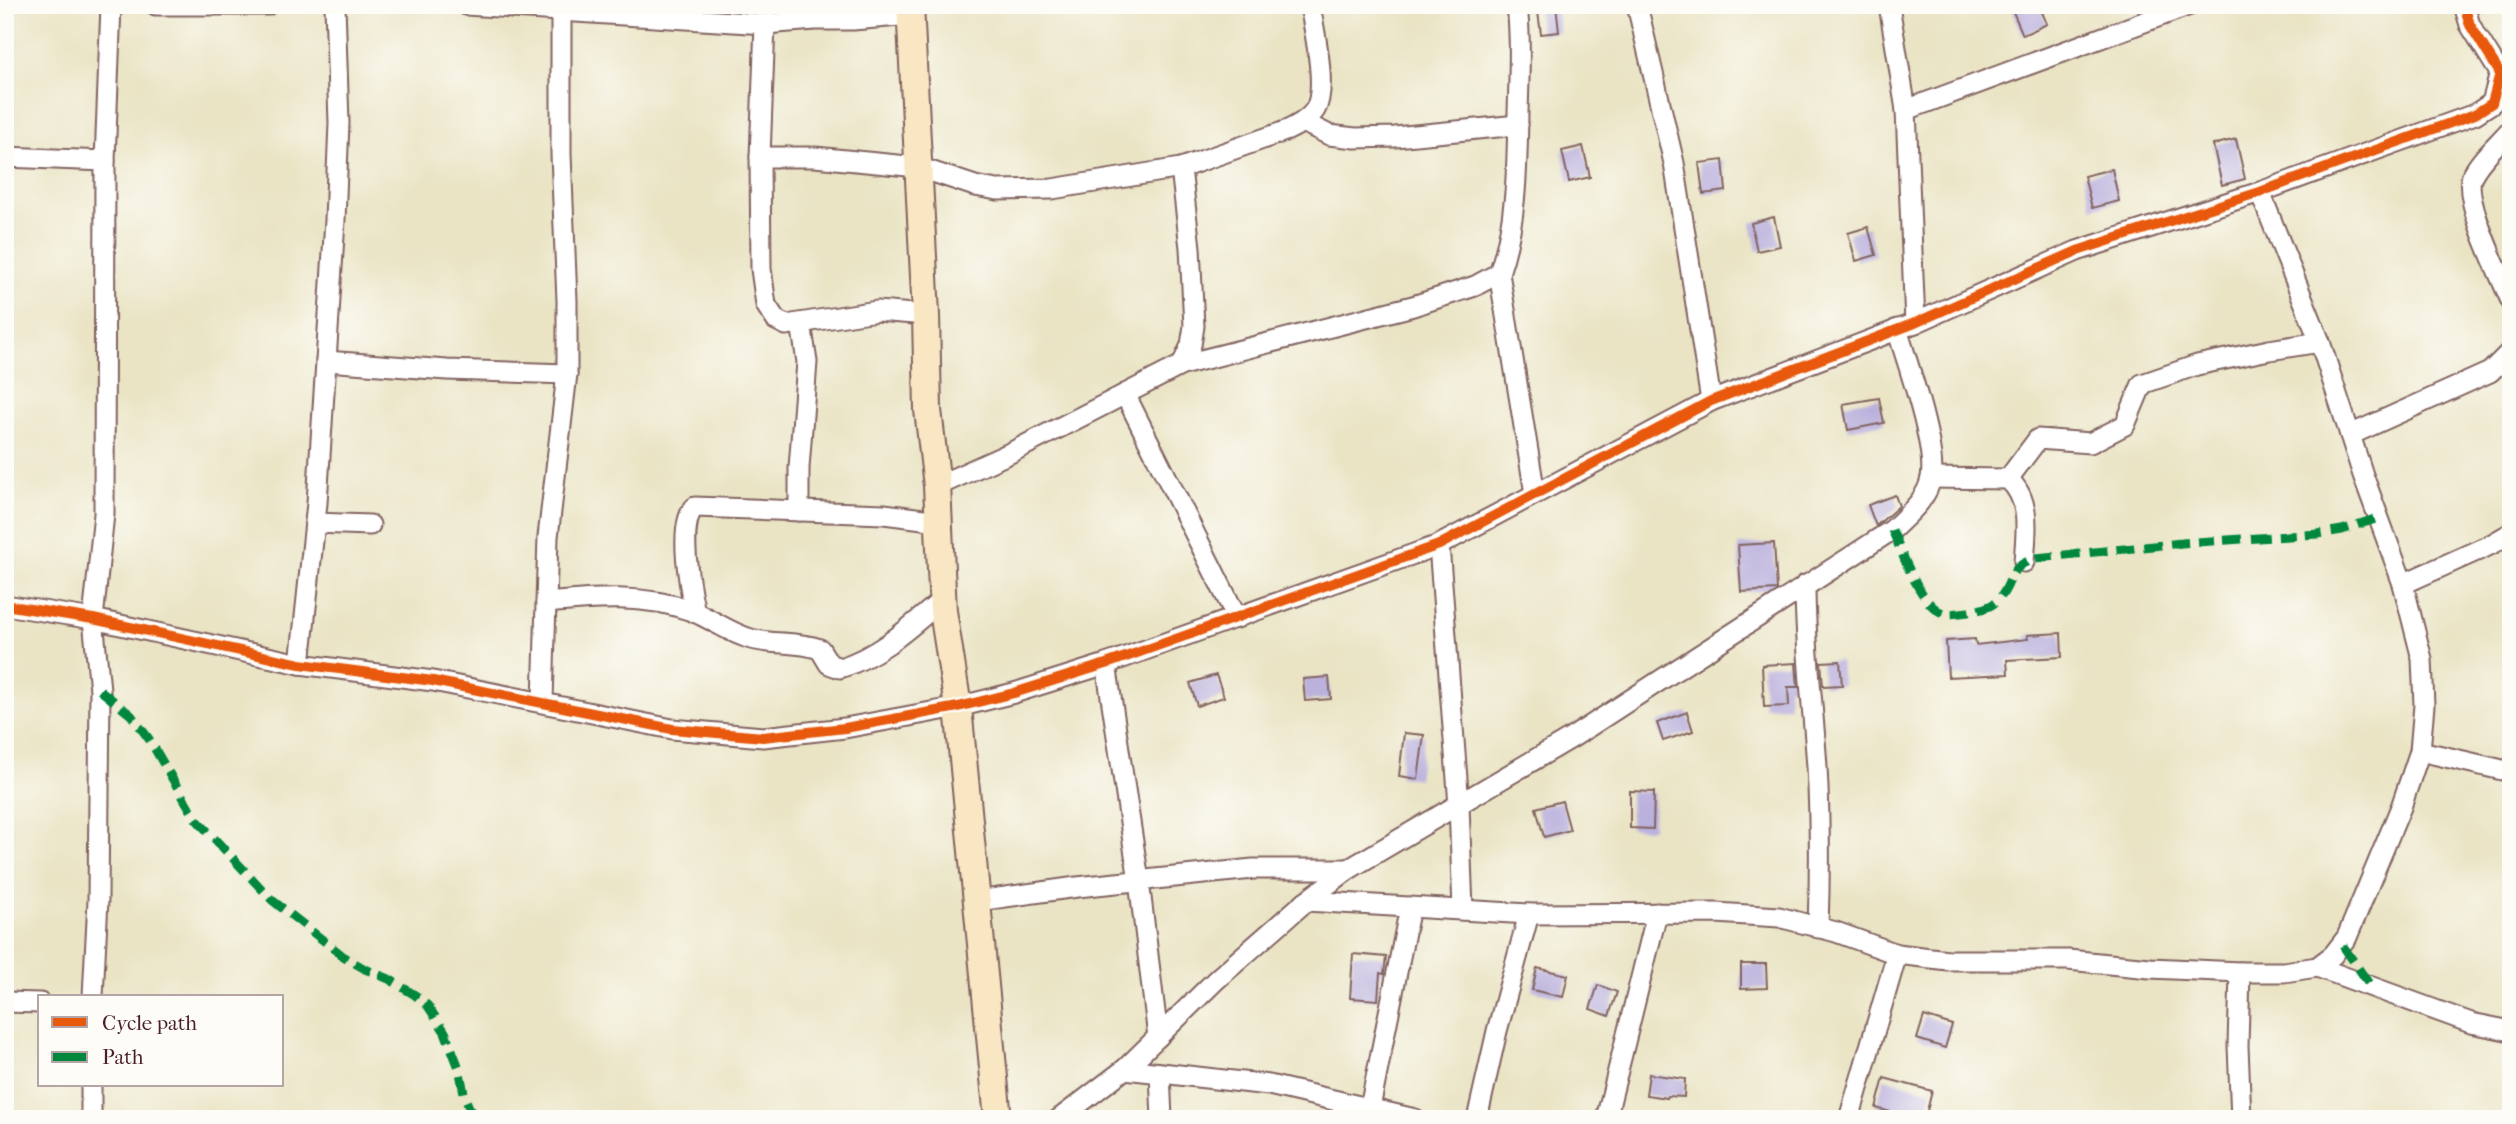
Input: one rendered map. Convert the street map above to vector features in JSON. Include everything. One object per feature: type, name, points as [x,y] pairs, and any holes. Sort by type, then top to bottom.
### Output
[{"type":"street","points":[[93,995],[98,900],[100,690],[93,619],[104,514],[105,161],[111,5]]},
{"type":"street","points":[[156,5],[267,5]]},
{"type":"street","points":[[300,664],[315,523],[340,123],[335,5]]},
{"type":"street","points":[[466,5],[765,24],[911,10],[929,410],[937,486],[942,600],[958,707],[998,1119]]},
{"type":"street","points":[[760,158],[815,157],[918,167],[975,186],[1014,190],[1063,188],[1181,168],[1303,122],[1316,108],[1320,89],[1310,5]]},
{"type":"street","points":[[1517,5],[1520,36],[1517,175],[1509,244],[1499,273],[1535,494]]},
{"type":"street","points":[[1637,5],[1674,163],[1711,401]]},
{"type":"street","points":[[1059,1119],[1125,1069],[1217,979],[1306,901],[1349,869],[1573,737],[1892,530],[1920,503],[1931,478],[1930,448],[1916,391],[1906,326],[1906,110],[1889,5]]},
{"type":"street","points":[[1906,110],[2190,5]]},
{"type":"street","points":[[5,605],[93,619],[300,664],[433,681],[672,729],[763,737],[845,728],[958,707],[1014,693],[1106,664],[1439,545],[1711,401],[1906,326],[2077,251],[2260,192],[2475,114],[2492,103],[2505,77],[2459,6]]},
{"type":"street","points":[[543,701],[549,523],[567,374],[561,154],[561,12]]},
{"type":"street","points":[[765,24],[760,158],[761,270],[766,304],[776,320],[786,324],[877,311],[926,315]]},
{"type":"street","points":[[1303,122],[1329,135],[1355,138],[1395,137],[1518,125]]},
{"type":"street","points":[[2511,129],[2473,174],[2469,186],[2472,204],[2511,301]]},
{"type":"street","points":[[5,157],[105,161]]},
{"type":"street","points":[[1181,168],[1194,326],[1191,345],[1182,365]]},
{"type":"street","points":[[1306,901],[1529,914],[1716,912],[1779,917],[1897,954],[1948,960],[2068,960],[2150,968],[2284,972],[2316,967],[2333,956],[2347,937],[2401,807],[2420,751],[2424,705],[2422,659],[2403,584],[2320,342],[2260,192]]},
{"type":"street","points":[[937,486],[1010,453],[1182,365],[1413,306],[1475,286],[1499,273]]},
{"type":"street","points":[[799,510],[799,468],[807,362],[801,323]]},
{"type":"street","points":[[2008,479],[2038,439],[2090,443],[2125,425],[2142,384],[2197,365],[2320,342]]},
{"type":"street","points":[[2350,435],[2490,372],[2511,351]]},
{"type":"street","points":[[326,361],[447,370],[567,374]]},
{"type":"street","points":[[1125,394],[1237,618]]},
{"type":"street","points":[[1931,478],[2008,479],[2020,489],[2025,509],[2024,562]]},
{"type":"street","points":[[695,612],[688,584],[687,546],[690,511],[701,505],[884,514],[939,521]]},
{"type":"street","points":[[315,523],[370,525]]},
{"type":"street","points":[[2403,584],[2511,533]]},
{"type":"street","points":[[1439,545],[1459,805],[1464,910]]},
{"type":"street","points":[[1805,585],[1805,638],[1817,766],[1820,847],[1818,928]]},
{"type":"street","points":[[546,603],[600,598],[663,603],[695,612],[748,638],[779,644],[802,644],[820,649],[829,664],[840,668],[856,663],[892,643],[942,600]]},
{"type":"street","points":[[1106,664],[1139,881],[1158,1037]]},
{"type":"street","points":[[2420,751],[2511,772]]},
{"type":"street","points":[[977,901],[1253,869],[1349,869]]},
{"type":"street","points":[[1368,1113],[1410,907]]},
{"type":"street","points":[[1606,1119],[1657,913]]},
{"type":"street","points":[[1477,1119],[1497,1031],[1529,914]]},
{"type":"street","points":[[1849,1119],[1897,954]]},
{"type":"street","points":[[2316,967],[2471,1023],[2511,1031]]},
{"type":"street","points":[[2239,972],[2241,1119]]},
{"type":"street","points":[[5,1002],[38,1003]]},
{"type":"street","points":[[1125,1069],[1269,1085],[1368,1113],[1415,1119]]},
{"type":"street","points":[[1160,1073],[1162,1119]]},
{"type":"street","points":[[90,1119],[91,1086]]},
{"type":"building","points":[[1537,5],[1556,5],[1559,32],[1541,34]]},
{"type":"building","points":[[2010,5],[2039,5],[2047,24],[2023,35]]},
{"type":"building","points":[[2236,139],[2245,179],[2222,185],[2213,145]]},
{"type":"building","points":[[1583,146],[1590,177],[1569,182],[1562,151]]},
{"type":"building","points":[[1723,160],[1726,191],[1703,194],[1699,163]]},
{"type":"building","points":[[2112,169],[2119,201],[2092,208],[2084,176]]},
{"type":"building","points":[[1774,217],[1780,246],[1757,251],[1751,223]]},
{"type":"building","points":[[1868,227],[1876,255],[1856,261],[1848,233]]},
{"type":"building","points":[[1879,398],[1884,423],[1848,430],[1843,404]]},
{"type":"building","points":[[1895,495],[1899,506],[1876,526],[1868,505]]},
{"type":"building","points":[[1774,543],[1777,590],[1741,592],[1738,545]]},
{"type":"building","points":[[2061,633],[2062,657],[2007,660],[2008,674],[1948,677],[1946,641],[1975,639],[1976,645],[2028,639],[2027,635]]},
{"type":"building","points":[[1840,661],[1842,685],[1823,686],[1821,662]]},
{"type":"building","points":[[1796,663],[1798,687],[1788,687],[1789,706],[1764,707],[1762,665]]},
{"type":"building","points":[[1216,675],[1224,697],[1197,706],[1190,683]]},
{"type":"building","points":[[1329,677],[1331,699],[1305,701],[1303,679]]},
{"type":"building","points":[[1687,712],[1693,731],[1663,741],[1657,723]]},
{"type":"building","points":[[1404,733],[1424,735],[1418,779],[1399,776]]},
{"type":"building","points":[[1630,791],[1654,792],[1653,829],[1630,828]]},
{"type":"building","points":[[1562,801],[1570,830],[1544,837],[1536,808]]},
{"type":"building","points":[[1353,954],[1386,957],[1384,974],[1380,973],[1378,1000],[1350,998]]},
{"type":"building","points":[[1741,964],[1766,964],[1767,988],[1741,989]]},
{"type":"building","points":[[1537,968],[1568,975],[1563,997],[1532,990]]},
{"type":"building","points":[[1598,985],[1617,992],[1609,1016],[1590,1009]]},
{"type":"building","points":[[1924,1016],[1952,1025],[1945,1048],[1917,1039]]},
{"type":"building","points":[[1649,1074],[1685,1079],[1684,1097],[1646,1095]]},
{"type":"building","points":[[1884,1078],[1932,1091],[1925,1119],[1876,1108]]},
{"type":"marked path","points":[[1892,530],[1923,595],[1937,610],[1952,614],[1988,607],[1995,603],[2019,566],[2036,558],[2182,543],[2318,534],[2342,530],[2378,518]]},
{"type":"marked path","points":[[100,690],[131,715],[149,739],[196,819],[272,900],[343,956],[389,979],[428,1006],[445,1032],[474,1119]]},
{"type":"marked path","points":[[2343,946],[2372,988]]},
{"type":"cycle path","points":[[5,605],[93,619],[300,664],[433,681],[672,729],[763,737],[845,728],[958,707],[1014,693],[1106,664],[1439,545],[1711,401],[1915,323],[2077,251],[2260,192],[2475,114],[2492,103],[2500,73],[2470,25],[2464,5]]}]
